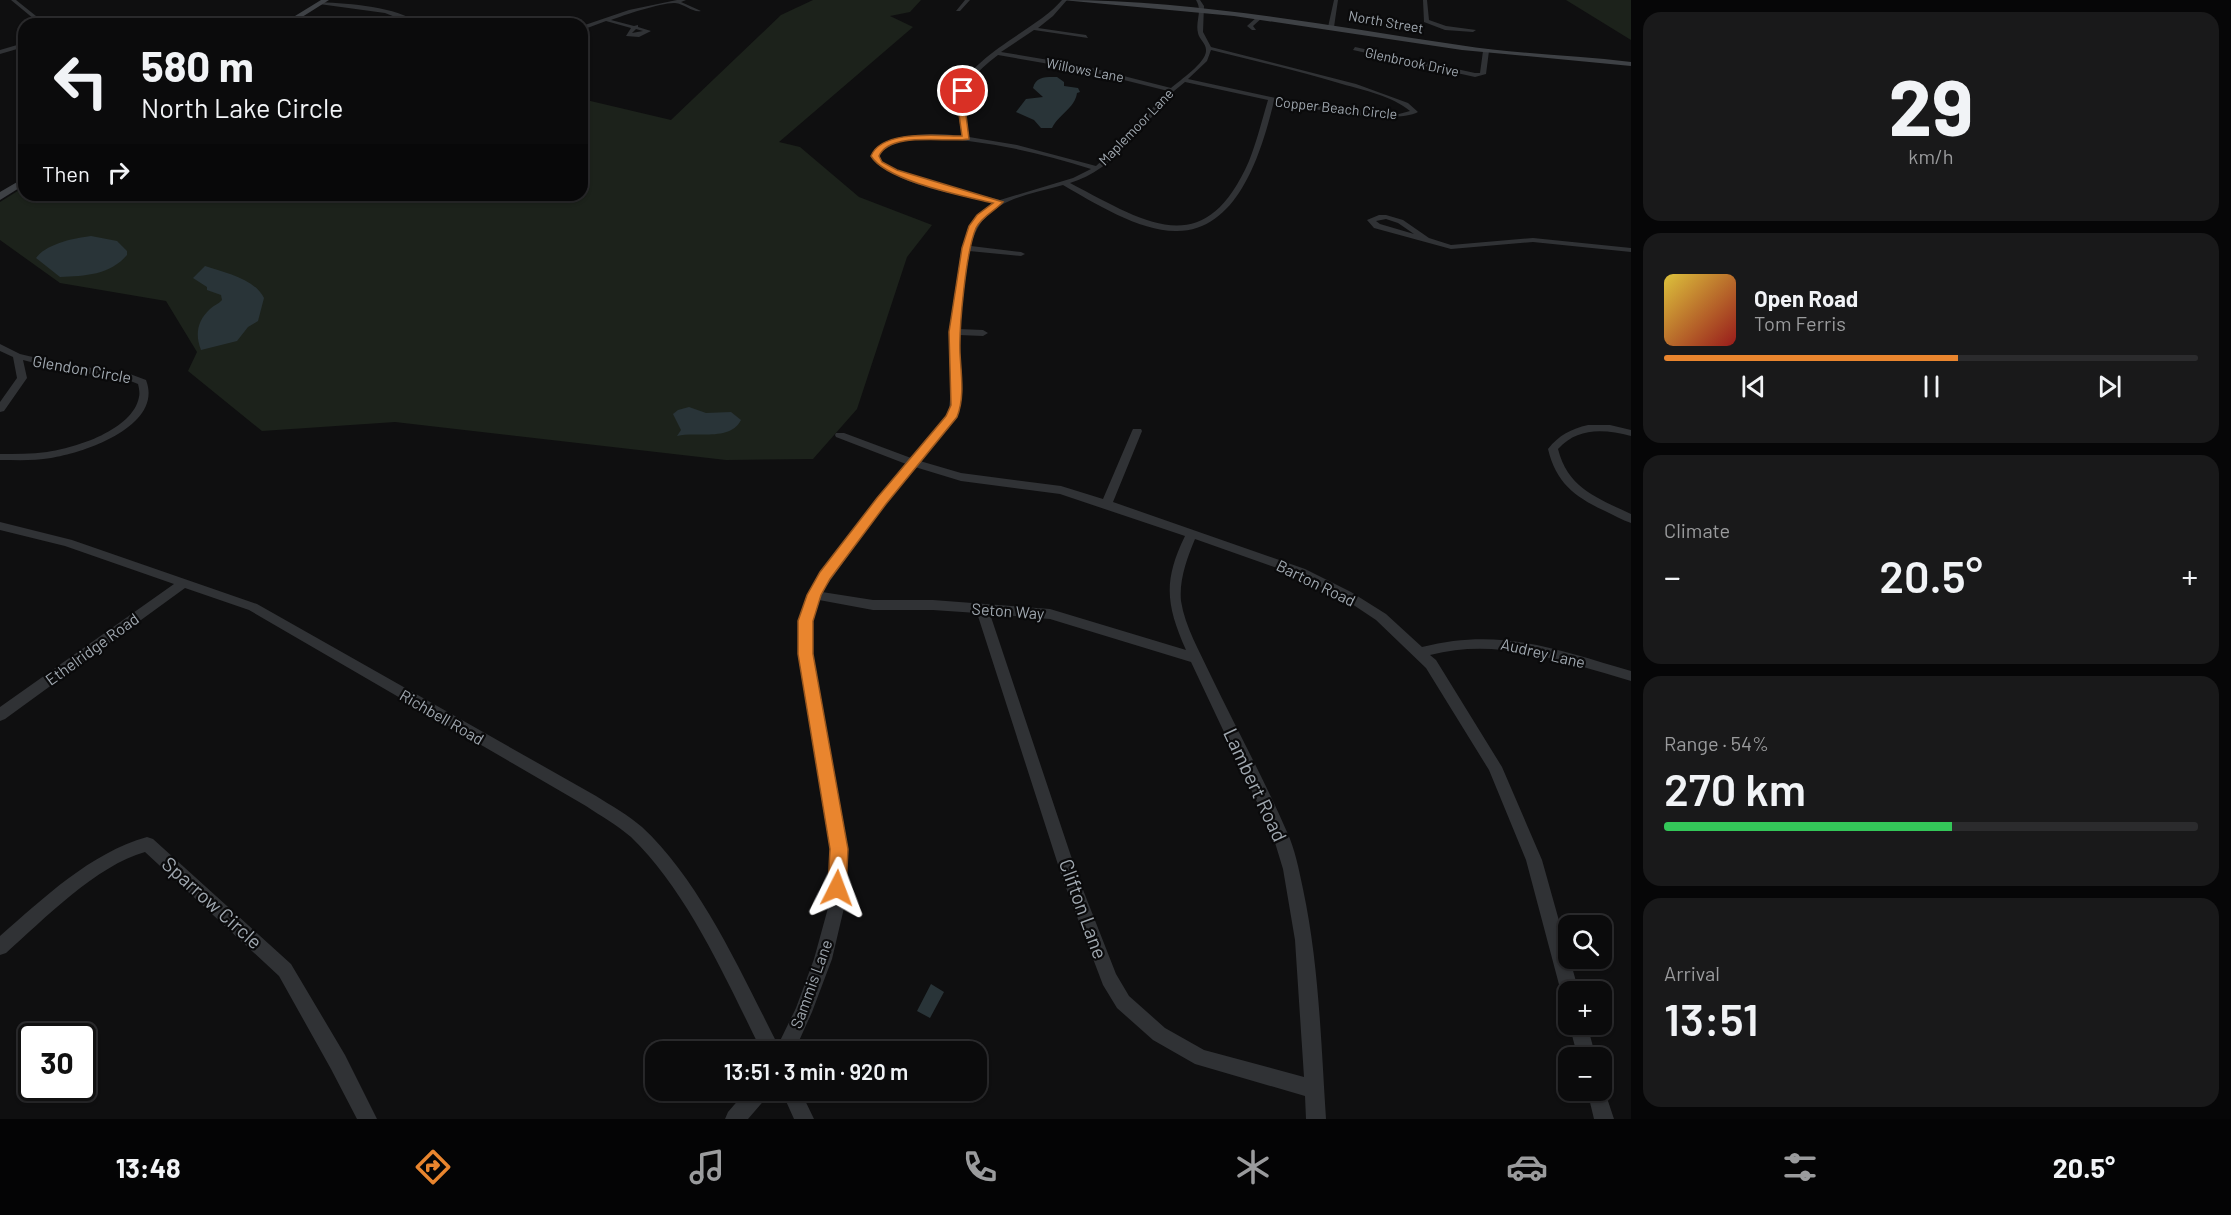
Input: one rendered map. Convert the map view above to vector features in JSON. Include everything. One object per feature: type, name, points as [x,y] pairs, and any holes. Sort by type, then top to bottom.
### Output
[{"type":"main road","name":"North Street","points":[[1065,0],[1260,17],[1486,51],[1574,57],[1631,64]]},
{"type":"main road","points":[[296,18],[324,2]]},
{"type":"main road","points":[[0,197],[18,185]]},
{"type":"street","points":[[13,0],[36,18]]},
{"type":"street","points":[[588,26],[630,11],[684,0]]},
{"type":"street","points":[[958,10],[968,0]]},
{"type":"street","points":[[966,138],[962,107],[963,91],[974,74],[997,53],[1048,18],[1065,0]]},
{"type":"street","points":[[1198,0],[1203,11],[1200,32],[1209,48]]},
{"type":"street","points":[[1331,27],[1336,0]]},
{"type":"street","points":[[1425,0],[1426,21],[1445,28],[1473,30]]},
{"type":"street","points":[[324,2],[370,9],[405,18]]},
{"type":"street","points":[[676,2],[699,11]]},
{"type":"street","points":[[1254,30],[1250,26],[1260,17]]},
{"type":"street","points":[[606,20],[636,26]]},
{"type":"street","points":[[1031,28],[1086,37]]},
{"type":"street","points":[[0,52],[18,47]]},
{"type":"street","name":"Maplemoor Lane","points":[[980,217],[999,202],[1066,184],[1096,168],[1112,155],[1172,90],[1206,59],[1209,48]]},
{"type":"street","name":"Copper Beach Circle","points":[[1184,80],[1271,101],[1308,107],[1392,115],[1413,114],[1415,110],[1383,94],[1209,48]]},
{"type":"street","name":"Glenbrook Drive","points":[[1355,50],[1475,75],[1483,74],[1486,51]]},
{"type":"street","name":"Willows Lane","points":[[997,53],[1095,70],[1172,90]]},
{"type":"street","points":[[1066,184],[1117,210],[1147,221],[1174,229],[1192,228],[1224,208],[1234,196],[1254,160],[1271,101]]},
{"type":"street","points":[[999,202],[938,187],[894,171],[879,163],[875,156],[877,151],[886,144],[907,138],[966,138],[1028,148],[1096,168]]},
{"type":"street","name":"Sammis Lane","points":[[789,1041],[823,959],[836,908],[839,849],[805,654],[806,621],[814,595],[825,576],[951,417],[956,405],[954,332],[966,248],[972,227],[980,217]]},
{"type":"street","points":[[1426,240],[1411,227],[1398,220],[1379,217],[1371,220],[1377,226],[1426,240],[1461,248],[1533,240],[1631,250]]},
{"type":"street","points":[[966,248],[1021,254]]},
{"type":"street","points":[[954,332],[983,333]]},
{"type":"street","name":"Glendon Circle","points":[[0,347],[17,357],[138,379],[143,382],[146,393],[143,407],[118,431],[57,454],[29,458],[0,457]]},
{"type":"street","points":[[17,357],[29,374]]},
{"type":"street","points":[[0,409],[29,374],[54,365]]},
{"type":"street","points":[[1631,433],[1591,427],[1560,438],[1553,449],[1554,464],[1565,480],[1578,491],[1631,519]]},
{"type":"street","points":[[1107,504],[1137,431]]},
{"type":"street","name":"Barton Road","points":[[840,435],[913,464],[961,477],[1061,490],[1107,504],[1301,572],[1347,595],[1381,617],[1431,664],[1495,767],[1534,860],[1567,981]]},
{"type":"street","name":"Richbell Road","points":[[0,526],[68,543],[253,607],[591,801],[638,834],[660,858],[714,939],[766,1041]]},
{"type":"street","name":"Lambert Road","points":[[1192,534],[1183,550],[1175,583],[1175,600],[1180,620],[1196,658],[1281,835],[1288,855],[1304,934],[1316,1119]]},
{"type":"street","name":"Ethelridge Road","points":[[0,715],[184,583]]},
{"type":"street","name":"Seton Way","points":[[814,595],[873,605],[933,605],[1050,614],[1196,658]]},
{"type":"street","name":"Clifton Lane","points":[[982,609],[1070,877],[1109,979],[1124,1002],[1159,1034],[1201,1058],[1314,1089]]},
{"type":"street","name":"Audrey Lane","points":[[1419,652],[1440,645],[1491,641],[1519,645],[1631,676]]},
{"type":"street","name":"Sparrow Circle","points":[[0,946],[96,868],[137,845],[147,844],[285,970],[339,1062],[367,1119]]},
{"type":"street","points":[[735,1119],[751,1101]]},
{"type":"street","points":[[795,1101],[804,1119]]},
{"type":"street","points":[[1599,1101],[1604,1119]]},
{"type":"shaded area","points":[[813,0],[921,0],[910,12],[890,16],[913,27],[779,142],[800,147],[859,197],[932,225],[907,257],[857,409],[813,459],[726,460],[395,422],[262,431],[188,371],[197,352],[166,301],[60,283],[0,240],[0,202],[18,191],[18,201],[588,201],[588,100],[671,120],[781,15]]},
{"type":"shaded area","points":[[1566,0],[1631,0],[1631,40]]},
{"type":"shaded area","points":[[1057,77],[1064,82],[1064,86],[1078,88],[1080,92],[1052,128],[1041,128],[1034,120],[1016,112],[1026,99],[1043,97],[1033,88],[1036,81],[1042,78]]},
{"type":"shaded area","points":[[91,236],[117,241],[127,251],[127,255],[113,267],[97,273],[60,277],[36,258],[53,245]]},
{"type":"shaded area","points":[[205,266],[246,281],[264,298],[258,321],[248,327],[237,341],[201,350],[198,328],[202,318],[222,300],[221,295],[207,290],[207,287],[193,278]]},
{"type":"shaded area","points":[[689,407],[706,413],[731,412],[741,420],[736,427],[721,433],[677,436],[681,430],[673,414]]},
{"type":"shaded area","points":[[931,984],[944,992],[930,1018],[917,1011]]},
{"type":"route","points":[[837,888],[839,849],[805,654],[806,621],[814,595],[825,576],[881,501],[951,417],[956,405],[954,332],[966,248],[972,227],[980,217],[999,202],[938,187],[894,171],[879,163],[875,156],[882,146],[907,138],[966,138],[962,107],[963,91]]}]
